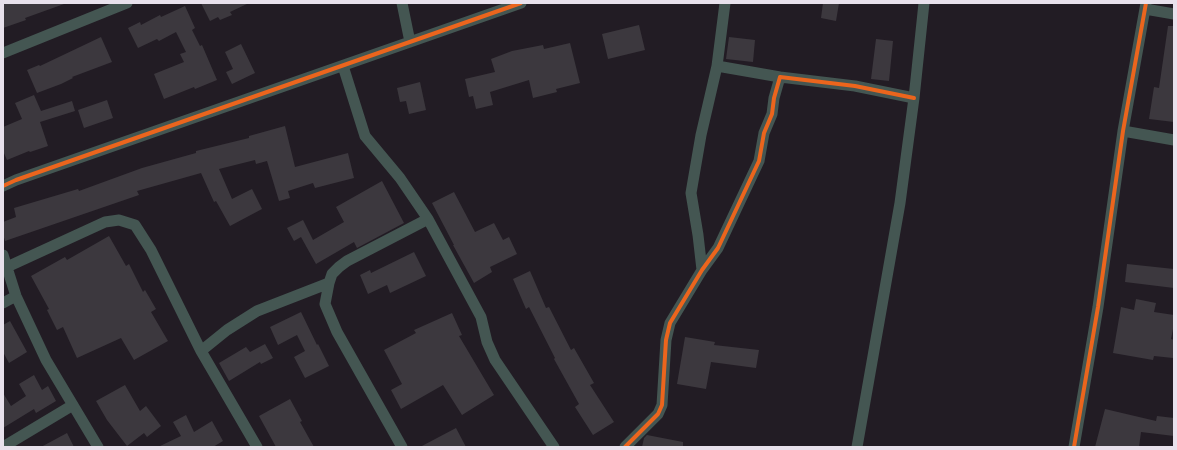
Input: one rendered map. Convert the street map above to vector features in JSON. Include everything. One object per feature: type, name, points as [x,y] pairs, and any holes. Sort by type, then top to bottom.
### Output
[{"type":"street","points":[[3,53],[127,3]]},
{"type":"street","points":[[402,3],[410,42]]},
{"type":"street","points":[[3,186],[16,180],[521,3]]},
{"type":"street","points":[[702,270],[691,193],[701,135],[717,66],[725,3]]},
{"type":"street","points":[[856,447],[900,203],[914,98],[924,3]]},
{"type":"street","points":[[1074,447],[1098,307],[1123,131],[1145,6],[1174,14]]},
{"type":"street","points":[[343,66],[365,136],[400,178],[428,219],[481,317],[486,342],[495,360],[554,447]]},
{"type":"street","points":[[717,66],[780,77],[855,86],[914,98]]},
{"type":"street","points":[[625,447],[658,414],[662,405],[666,340],[670,323],[702,270],[721,243],[759,161],[764,132],[772,114],[780,77]]},
{"type":"street","points":[[1123,131],[1174,140]]},
{"type":"street","points":[[402,447],[337,332],[325,304],[332,274],[348,261],[428,219]]},
{"type":"street","points":[[6,267],[105,222],[119,220],[135,224],[151,250],[202,351],[257,447]]},
{"type":"street","points":[[3,255],[16,296],[46,360],[98,447]]},
{"type":"street","points":[[202,351],[227,330],[257,311],[329,282]]},
{"type":"street","points":[[3,303],[16,296]]},
{"type":"street","points":[[3,447],[73,405]]},
{"type":"building","points":[[3,3],[64,4],[25,18],[26,20],[3,28]]},
{"type":"building","points":[[201,3],[249,3],[230,12],[232,15],[220,20],[218,17],[210,21]]},
{"type":"building","points":[[823,3],[839,3],[836,21],[821,18]]},
{"type":"building","points":[[185,6],[195,28],[192,30],[200,46],[202,45],[217,80],[164,99],[154,74],[184,62],[180,54],[186,52],[176,32],[159,41],[157,39],[138,48],[128,28],[140,22],[141,25],[160,15],[161,17]]},
{"type":"building","points":[[639,25],[645,50],[608,59],[602,34]]},
{"type":"building","points":[[1168,26],[1174,26],[1174,122],[1149,119],[1154,87],[1159,88]]},
{"type":"building","points":[[101,37],[112,62],[72,77],[73,78],[61,84],[37,93],[27,70],[39,65],[40,66]]},
{"type":"building","points":[[729,37],[755,40],[753,62],[726,59]]},
{"type":"building","points":[[876,39],[893,41],[889,81],[871,79]]},
{"type":"building","points":[[570,43],[580,83],[556,89],[557,92],[533,98],[529,80],[490,92],[493,105],[476,109],[473,96],[469,97],[465,79],[495,72],[491,59],[512,51],[543,45],[544,49]]},
{"type":"building","points":[[241,44],[255,73],[232,84],[226,72],[233,69],[225,52]]},
{"type":"building","points":[[420,82],[426,110],[409,114],[406,101],[400,102],[397,88]]},
{"type":"building","points":[[34,95],[41,111],[72,101],[75,111],[40,122],[48,146],[30,152],[29,151],[7,160],[3,151],[3,127],[22,119],[15,103]]},
{"type":"building","points":[[107,100],[113,118],[84,128],[78,110]]},
{"type":"building","points":[[285,126],[295,167],[348,153],[354,178],[315,188],[313,183],[288,191],[290,198],[279,201],[267,161],[256,164],[255,160],[219,169],[232,199],[252,189],[262,209],[230,226],[216,201],[214,202],[201,173],[137,191],[139,195],[5,241],[3,234],[3,222],[16,217],[14,208],[78,189],[79,191],[142,168],[196,153],[196,151],[249,138],[249,136]]},
{"type":"building","points":[[382,181],[404,223],[357,248],[354,242],[316,264],[301,237],[294,241],[287,228],[303,220],[313,240],[344,222],[336,207]]},
{"type":"building","points":[[454,192],[475,232],[494,223],[503,240],[509,237],[517,254],[490,267],[492,272],[474,283],[432,203]]},
{"type":"building","points":[[109,236],[126,266],[129,264],[143,292],[145,290],[156,309],[151,312],[168,341],[134,360],[121,338],[77,358],[63,327],[57,330],[47,310],[49,309],[31,276],[65,257],[67,260]]},
{"type":"building","points":[[414,252],[426,276],[390,293],[387,285],[368,294],[360,275],[370,270],[371,273]]},
{"type":"building","points":[[1127,264],[1174,269],[1174,288],[1125,282]]},
{"type":"building","points":[[530,271],[546,308],[549,307],[571,350],[574,348],[594,383],[590,385],[614,422],[593,435],[575,407],[579,404],[554,359],[555,358],[529,307],[526,309],[513,279]]},
{"type":"building","points":[[1136,299],[1156,303],[1154,312],[1174,315],[1171,339],[1174,340],[1173,358],[1154,356],[1153,360],[1113,353],[1121,307],[1134,310]]},
{"type":"building","points":[[301,312],[329,366],[305,378],[294,357],[305,351],[297,335],[278,345],[270,327]]},
{"type":"building","points":[[452,313],[462,335],[459,336],[494,395],[462,415],[443,385],[401,409],[391,390],[402,384],[384,350],[416,333],[414,330]]},
{"type":"building","points":[[10,321],[27,352],[9,363],[3,352],[3,325]]},
{"type":"building","points":[[685,337],[715,342],[714,345],[759,350],[756,368],[711,362],[706,389],[677,384]]},
{"type":"building","points":[[265,344],[273,358],[261,364],[260,362],[229,381],[219,363],[246,347],[250,352]]},
{"type":"building","points":[[34,375],[42,390],[48,386],[56,401],[36,413],[34,409],[3,428],[3,393],[11,406],[26,396],[19,384]]},
{"type":"building","points":[[125,385],[140,411],[146,406],[161,426],[147,437],[144,433],[127,446],[107,420],[96,401]]},
{"type":"building","points":[[290,399],[302,421],[300,422],[314,447],[276,447],[259,416]]},
{"type":"building","points":[[1105,409],[1156,421],[1157,416],[1174,418],[1174,436],[1141,432],[1139,447],[1095,447]]},
{"type":"building","points":[[186,415],[194,432],[212,421],[223,441],[213,447],[158,447],[181,436],[173,422]]},
{"type":"building","points":[[456,428],[466,447],[420,447]]},
{"type":"building","points":[[67,433],[74,447],[41,447]]},
{"type":"building","points":[[647,435],[683,442],[683,447],[642,447],[644,438]]},
{"type":"cycle path","points":[[3,186],[16,180],[521,3]]},
{"type":"cycle path","points":[[1074,447],[1098,307],[1123,131],[1146,3]]},
{"type":"cycle path","points":[[625,447],[658,414],[662,405],[666,340],[670,323],[702,270],[718,248],[759,161],[764,133],[772,114],[774,98],[780,77],[855,86],[914,98]]}]
